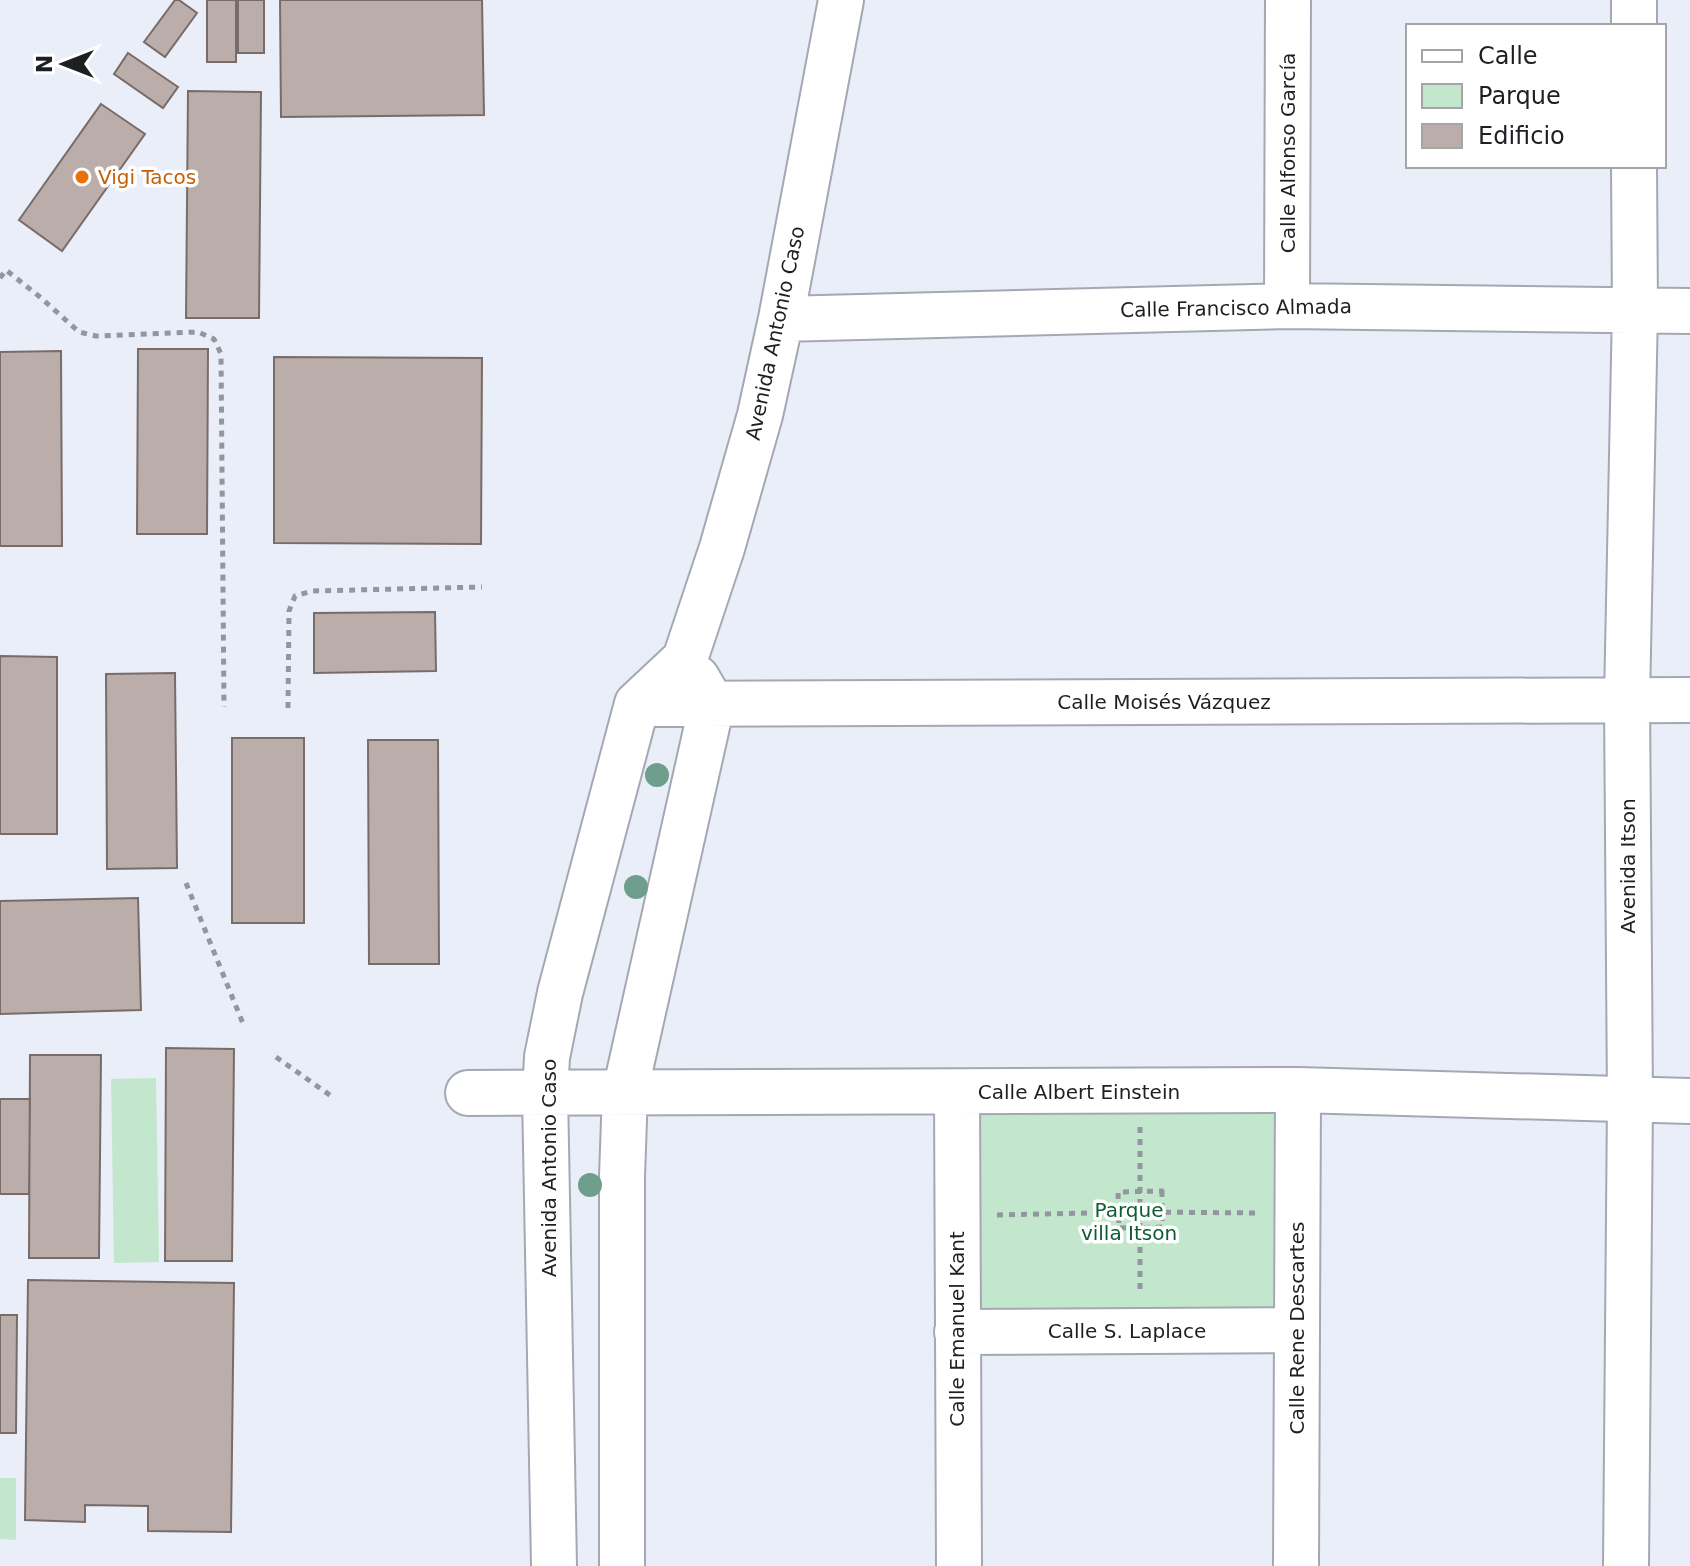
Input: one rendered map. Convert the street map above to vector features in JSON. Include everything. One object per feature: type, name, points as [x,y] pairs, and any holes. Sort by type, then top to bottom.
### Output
[{"type":"street","name":"Avenida Antonio Caso","points":[[554,1566],[545,1093],[547,1057],[560,993],[637,704],[685,659],[722,548],[760,415],[841,0]]},
{"type":"street","name":"Calle Alfonso García","points":[[1287,306],[1288,0]]},
{"type":"street","points":[[1634,0],[1634,24]]},
{"type":"street","name":"Avenida Itson","points":[[1626,1566],[1630,1099],[1627,700],[1635,309],[1634,168]]},
{"type":"street","name":"Calle Francisco Almada","points":[[781,319],[1287,306],[1690,311]]},
{"type":"street","points":[[622,1566],[622,1176],[625,1092],[712,704],[685,659]]},
{"type":"street","name":"Calle Moisés Vázquez","points":[[637,704],[1690,700]]},
{"type":"street","name":"Calle Albert Einstein","points":[[468,1093],[1298,1090],[1690,1101]]},
{"type":"street","name":"Calle Rene Descartes","points":[[1296,1566],[1298,1090]]},
{"type":"street","name":"Calle Emanuel Kant","points":[[957,1092],[959,1566]]},
{"type":"street","name":"Calle S. Laplace","points":[[957,1332],[1297,1330]]},
{"type":"path","points":[[0,278],[3,269],[79,332],[96,336],[198,332],[214,339],[221,354],[224,707]]},
{"type":"path","points":[[288,708],[289,611],[295,596],[312,591],[482,587]]},
{"type":"path","points":[[186,883],[244,1026]]},
{"type":"path","points":[[276,1057],[334,1098]]},
{"type":"path","points":[[1139,1119],[1140,1298]]},
{"type":"path","points":[[1162,1191],[1162,1227],[1119,1228],[1118,1192],[1140,1192],[1162,1191]]},
{"type":"path","points":[[993,1215],[1261,1213]]},
{"type":"green space","points":[[156,1078],[159,1262],[114,1263],[111,1079]]},
{"type":"green space","name":"Parque villa Itson","points":[[1282,1108],[1283,1334],[977,1336],[976,1109]]},
{"type":"green space","points":[[0,1478],[16,1478],[16,1540],[0,1539]]},
{"type":"building","points":[[175,0],[197,13],[165,57],[144,42]]},
{"type":"building","points":[[207,0],[236,0],[236,62],[207,62]]},
{"type":"building","points":[[238,0],[264,0],[264,53],[238,53]]},
{"type":"building","points":[[280,0],[482,0],[484,115],[281,117]]},
{"type":"building","points":[[128,53],[178,87],[163,108],[114,74]]},
{"type":"building","points":[[188,91],[261,92],[259,318],[186,318]]},
{"type":"building","name":"Vigi Tacos","points":[[101,104],[145,134],[62,251],[19,220]]},
{"type":"building","points":[[138,349],[208,349],[207,534],[137,534]]},
{"type":"building","points":[[61,351],[62,546],[0,546],[0,352]]},
{"type":"building","points":[[274,357],[482,358],[481,544],[274,543]]},
{"type":"building","points":[[435,612],[436,671],[314,673],[314,613]]},
{"type":"building","points":[[0,656],[57,657],[57,834],[0,834]]},
{"type":"building","points":[[175,673],[177,868],[107,869],[106,674]]},
{"type":"building","points":[[232,738],[304,738],[304,923],[232,923]]},
{"type":"building","points":[[368,740],[438,740],[439,964],[369,964]]},
{"type":"building","points":[[138,898],[141,1010],[0,1014],[0,901]]},
{"type":"building","points":[[166,1048],[234,1049],[232,1261],[165,1261]]},
{"type":"building","points":[[30,1055],[101,1055],[99,1258],[29,1258]]},
{"type":"building","points":[[0,1099],[30,1099],[29,1194],[0,1194]]},
{"type":"building","points":[[28,1280],[234,1283],[231,1532],[148,1531],[148,1506],[85,1505],[85,1522],[25,1520]]},
{"type":"building","points":[[0,1315],[17,1315],[16,1433],[0,1433]]},
{"type":"place","name":"Vigi Tacos","points":[[82,177]]}]
